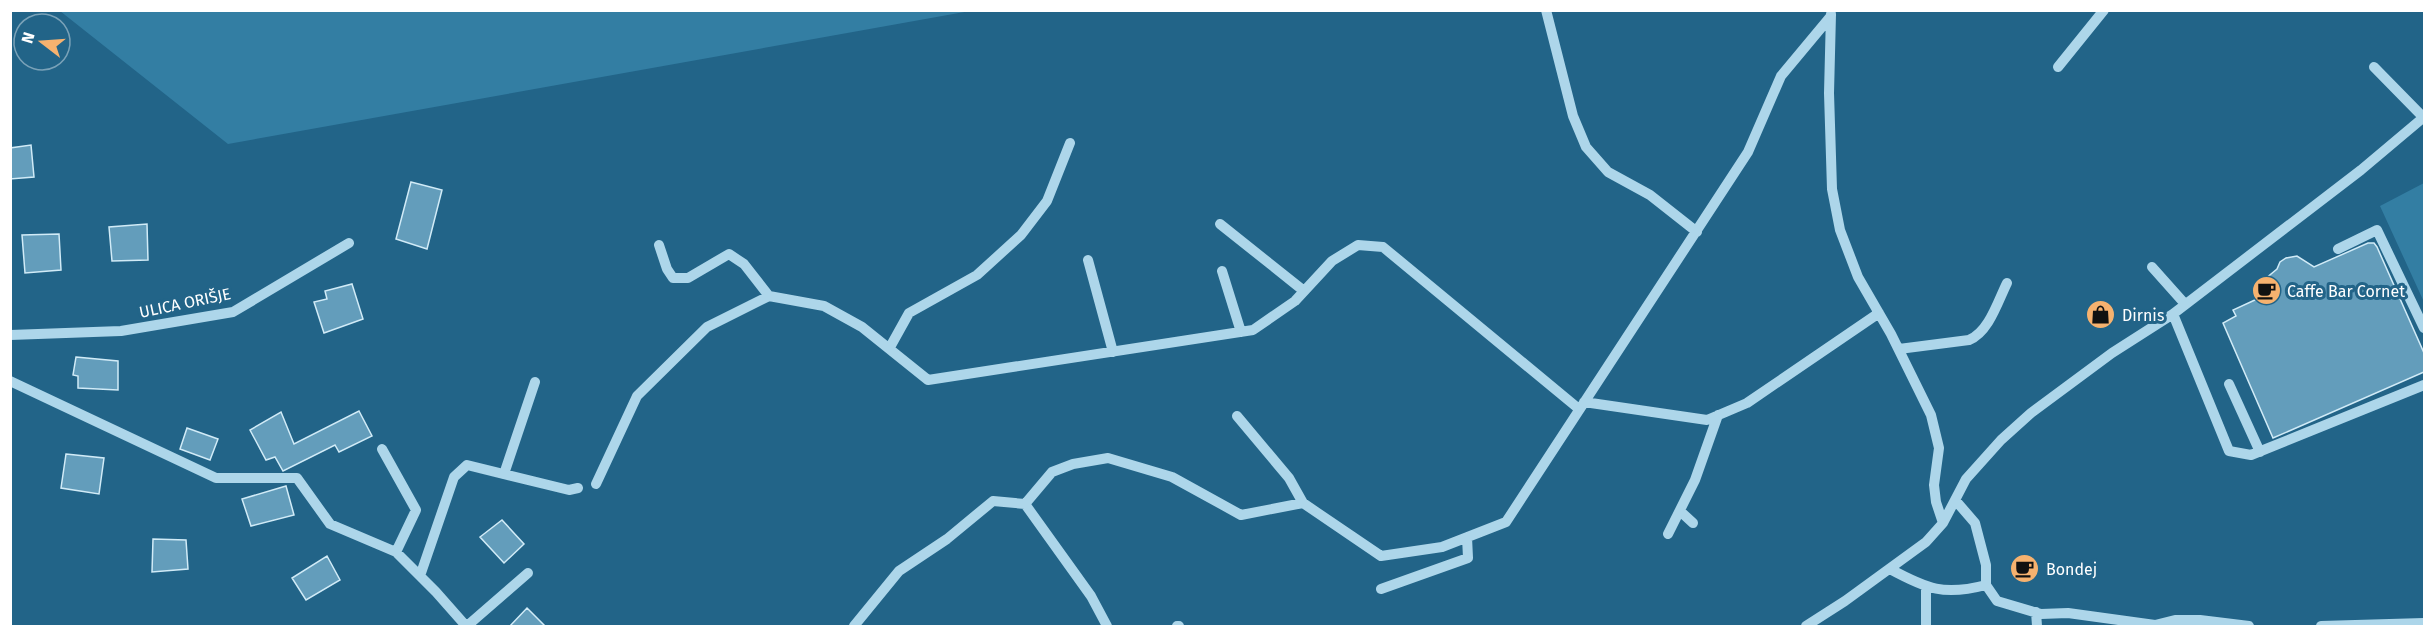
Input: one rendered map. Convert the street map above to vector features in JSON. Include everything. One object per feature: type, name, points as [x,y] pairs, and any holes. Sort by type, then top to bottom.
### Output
[{"type":"street","points":[[1546,10],[1573,116],[1586,147],[1608,172],[1650,195],[1697,232]]},
{"type":"street","points":[[2058,67],[2104,10]]},
{"type":"street","points":[[1237,416],[1289,478],[1303,503],[1381,556],[1442,547],[1506,522],[1748,152],[1781,76],[1831,13]]},
{"type":"street","points":[[1831,13],[1829,93],[1832,189],[1840,230],[1858,277],[1899,349],[1930,415],[1938,448],[1934,485],[1936,502],[1943,523]]},
{"type":"street","points":[[1806,627],[1926,542],[1943,523],[1966,479],[1981,460],[2031,413],[2112,353],[2174,314],[2424,118],[2374,67]]},
{"type":"street","points":[[889,348],[909,313],[977,275],[1021,235],[1047,201],[1070,143]]},
{"type":"street","points":[[1220,224],[1304,291]]},
{"type":"street","points":[[2338,249],[2377,230],[2424,328]]},
{"type":"street","name":"ULICA ORIŠJE","points":[[10,335],[122,331],[233,312],[349,243]]},
{"type":"street","points":[[659,245],[667,269],[673,278],[688,278],[729,254],[744,264],[769,296]]},
{"type":"street","points":[[596,484],[637,396],[706,327],[769,296],[824,306],[862,327],[928,380],[1253,330],[1294,301],[1332,261],[1358,245],[1383,247],[1581,406],[1707,420],[1747,403],[1879,313]]},
{"type":"street","points":[[1088,260],[1113,352]]},
{"type":"street","points":[[2152,267],[2185,304]]},
{"type":"street","points":[[1222,271],[1241,332]]},
{"type":"street","points":[[1899,349],[1977,337],[1987,323],[2007,283]]},
{"type":"street","points":[[2174,314],[2229,451],[2251,455],[2260,452],[2424,385]]},
{"type":"street","points":[[10,381],[216,478],[297,478],[330,524],[396,552],[467,627],[528,573]]},
{"type":"street","points":[[504,474],[536,382]]},
{"type":"street","points":[[2229,384],[2260,452]]},
{"type":"street","points":[[1668,534],[1695,480],[1718,415]]},
{"type":"street","points":[[382,449],[416,510],[396,552]]},
{"type":"street","points":[[1025,504],[1052,472],[1073,464],[1108,458],[1172,477],[1241,515],[1303,503]]},
{"type":"street","points":[[420,576],[454,477],[467,465],[569,490],[578,488]]},
{"type":"street","points":[[854,627],[899,571],[947,539],[993,501],[1025,504],[1091,596],[1107,627]]},
{"type":"street","points":[[1956,501],[1975,523],[1986,565],[1986,585],[1997,601],[2036,612],[2068,613],[2155,625],[2175,620],[2200,620],[2249,627]]},
{"type":"street","points":[[1680,511],[1693,523]]},
{"type":"street","points":[[1382,589],[1468,558],[1467,537]]},
{"type":"street","points":[[1890,569],[1926,588],[1970,589],[1986,585]]},
{"type":"street","points":[[1926,588],[1926,627]]},
{"type":"street","points":[[2036,612],[2037,627]]},
{"type":"street","points":[[2321,627],[2424,623]]},
{"type":"shaded area","points":[[970,11],[228,144],[72,20],[72,12],[61,12]]},
{"type":"shaded area","points":[[2424,183],[2424,302],[2380,206]]},
{"type":"building","points":[[31,145],[34,177],[10,179],[10,148]]},
{"type":"building","points":[[411,182],[442,190],[427,249],[396,239]]},
{"type":"building","points":[[147,224],[148,260],[112,261],[109,227]]},
{"type":"building","points":[[59,234],[61,270],[25,273],[22,235]]},
{"type":"building","points":[[2368,243],[2374,243],[2377,247],[2424,353],[2424,372],[2273,438],[2223,323],[2236,316],[2233,310],[2257,299],[2253,289],[2277,269],[2280,262],[2286,258],[2297,256],[2314,267]]},
{"type":"building","points":[[352,284],[363,319],[324,333],[314,302],[327,299],[325,291]]},
{"type":"building","points":[[76,357],[118,361],[118,390],[78,388],[78,376],[73,375]]},
{"type":"building","points":[[359,411],[372,436],[339,452],[335,445],[283,471],[275,457],[266,460],[250,430],[281,412],[294,444]]},
{"type":"building","points":[[187,428],[218,439],[210,460],[180,449]]},
{"type":"building","points":[[66,454],[104,458],[99,494],[61,488]]},
{"type":"building","points":[[286,486],[294,515],[251,526],[242,499]]},
{"type":"building","points":[[502,520],[524,544],[504,563],[480,537]]},
{"type":"building","points":[[153,539],[186,540],[188,569],[152,572]]},
{"type":"building","points":[[327,556],[340,580],[306,600],[292,578]]},
{"type":"building","points":[[527,608],[546,627],[509,627]]},
{"type":"place","name":"Caffe Bar Cornet","points":[[2266,291]]},
{"type":"place","name":"Dirnis","points":[[2101,315]]},
{"type":"place","name":"Bondej","points":[[2025,569]]}]
